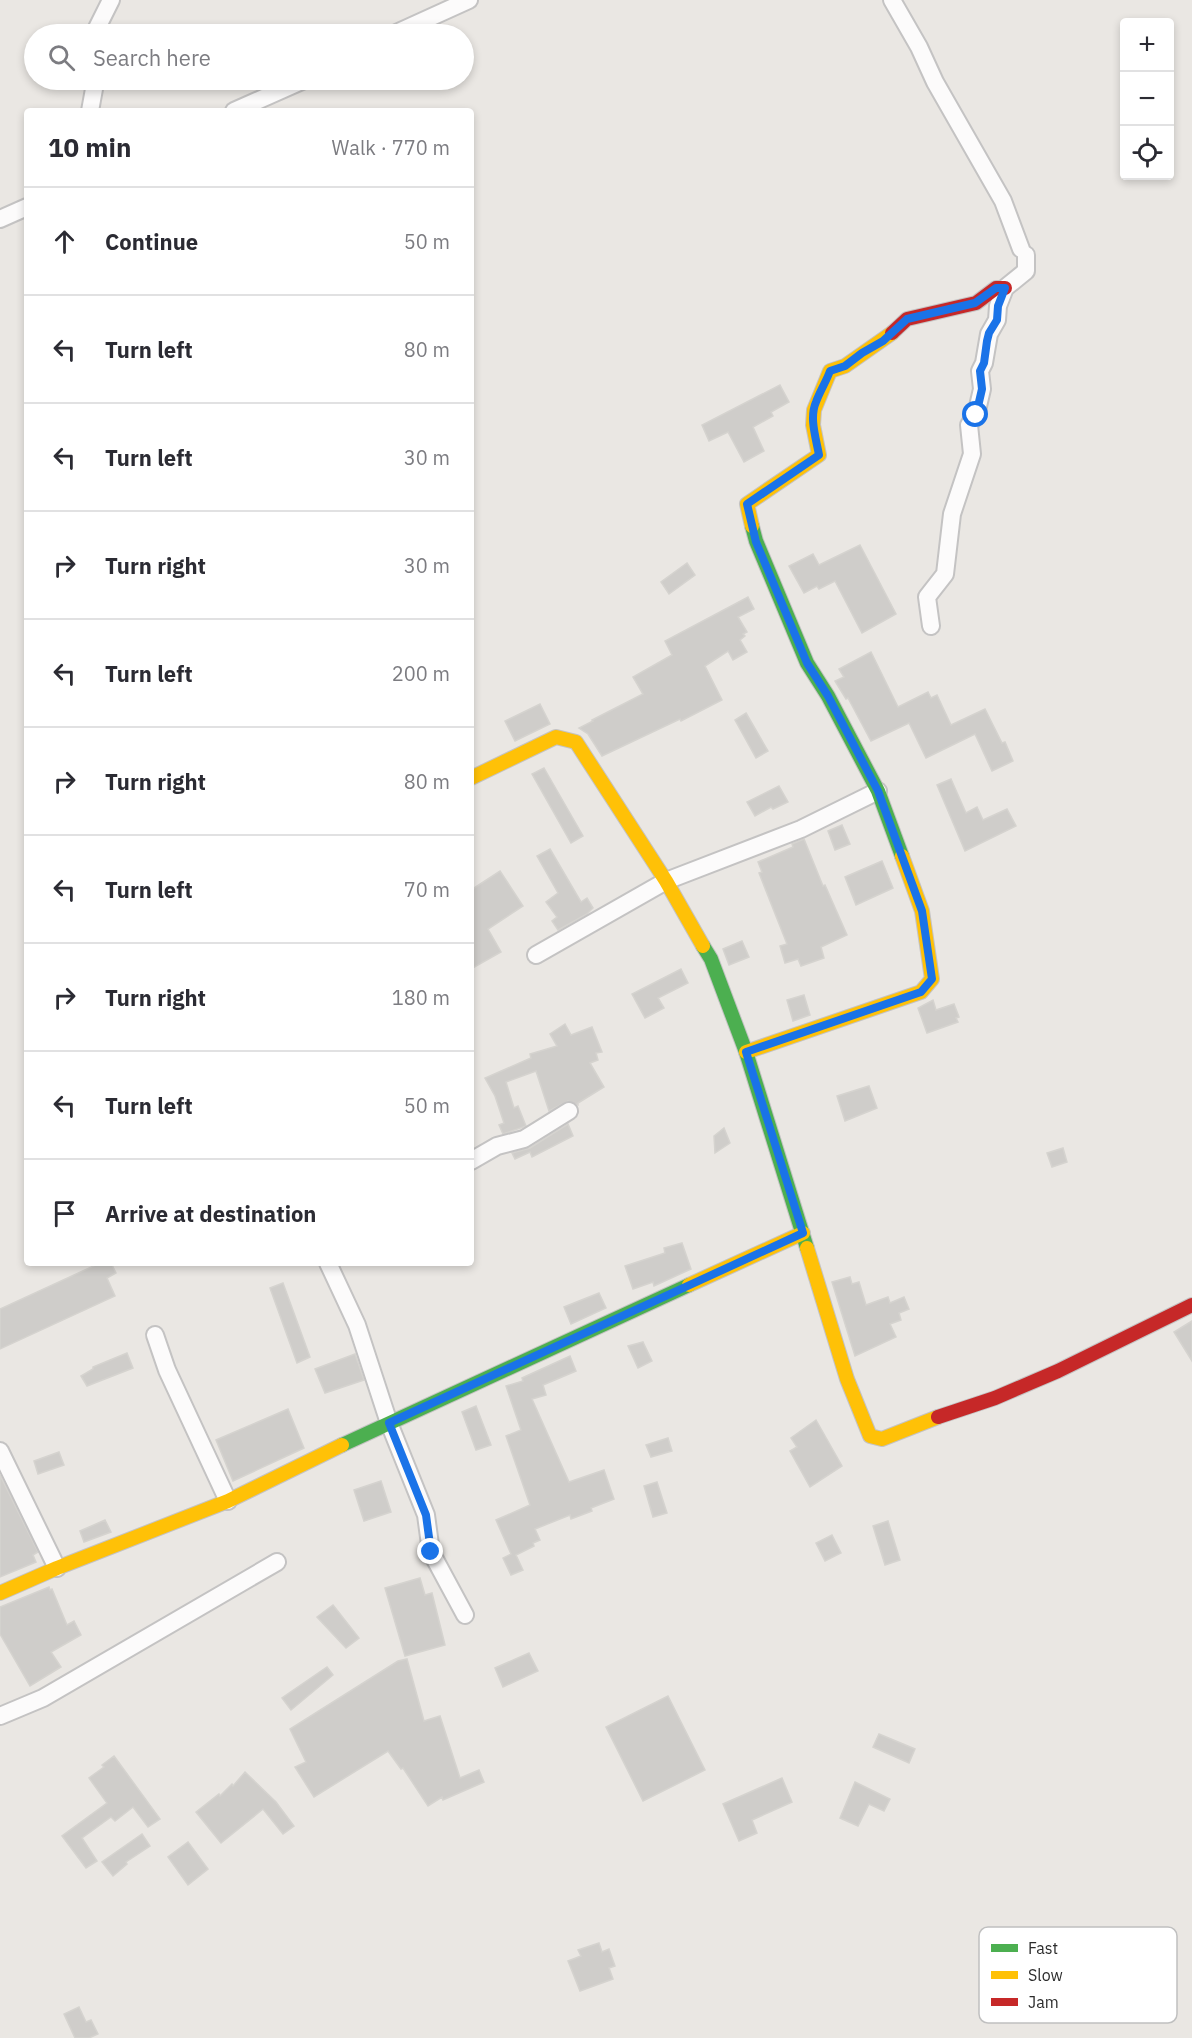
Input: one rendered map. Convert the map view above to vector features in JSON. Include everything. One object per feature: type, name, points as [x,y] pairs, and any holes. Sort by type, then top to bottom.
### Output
[{"type":"street","points":[[99,24],[111,0]]},
{"type":"street","points":[[416,24],[469,0]]},
{"type":"street","points":[[892,0],[919,47],[935,82],[1003,201],[1023,252],[1026,271],[1005,288],[998,306],[997,320],[989,333],[984,363],[980,371],[982,389],[976,415],[969,425],[972,454],[952,514],[945,574],[927,597],[931,626]]},
{"type":"street","points":[[91,108],[94,90]]},
{"type":"street","points":[[241,108],[281,90]]},
{"type":"street","points":[[0,219],[24,208]]},
{"type":"street","points":[[746,1052],[921,992],[932,979],[922,911],[878,791],[828,696],[807,663],[756,542],[747,504],[819,455],[813,416],[815,403],[825,386],[830,371],[845,366],[883,341],[907,319],[975,303],[996,288],[1005,288]]},
{"type":"street","points":[[474,777],[556,737],[576,742],[666,881],[711,959],[746,1052],[846,1379],[870,1436],[882,1439],[918,1423],[994,1398],[1058,1371],[1192,1305]]},
{"type":"street","points":[[536,955],[666,881],[801,829],[878,791]]},
{"type":"street","points":[[474,1159],[497,1146],[524,1139],[569,1111]]},
{"type":"street","points":[[0,1593],[57,1568],[228,1501],[389,1423],[803,1233]]},
{"type":"street","points":[[329,1266],[357,1325],[389,1423],[426,1515],[431,1552],[465,1615]]},
{"type":"street","points":[[155,1335],[166,1370],[228,1501]]},
{"type":"street","points":[[0,1451],[57,1568]]},
{"type":"street","points":[[0,1716],[43,1698],[277,1562]]},
{"type":"building","points":[[780,385],[789,402],[771,412],[773,416],[753,427],[764,451],[744,462],[728,432],[709,441],[702,425]]},
{"type":"building","points":[[860,545],[896,614],[862,633],[835,581],[819,589],[817,586],[804,593],[789,566],[813,554],[819,565]]},
{"type":"building","points":[[687,563],[695,575],[669,594],[661,582]]},
{"type":"building","points":[[748,597],[754,609],[738,617],[747,632],[740,640],[747,652],[733,660],[728,651],[705,666],[722,700],[602,756],[588,734],[579,728],[643,694],[633,677],[672,655],[665,641]]},
{"type":"building","points":[[871,652],[898,707],[928,692],[931,698],[937,695],[951,725],[985,709],[1002,743],[1005,742],[1013,761],[992,771],[975,734],[926,758],[909,723],[871,741],[848,698],[846,699],[835,681],[844,677],[839,669]]},
{"type":"building","points":[[540,704],[550,724],[515,741],[505,721]]},
{"type":"building","points":[[746,713],[768,751],[756,758],[735,720]]},
{"type":"building","points":[[544,768],[583,836],[571,843],[532,774]]},
{"type":"building","points":[[951,779],[966,813],[977,807],[983,820],[1007,809],[1016,826],[965,851],[937,785]]},
{"type":"building","points":[[779,786],[788,802],[773,809],[771,807],[755,816],[747,802]]},
{"type":"building","points":[[842,825],[850,844],[835,850],[828,831]]},
{"type":"building","points":[[804,839],[823,886],[825,885],[847,935],[821,947],[824,958],[801,966],[798,959],[785,963],[780,946],[787,944],[759,873],[762,872],[758,862],[793,847],[792,844]]},
{"type":"building","points":[[550,849],[581,902],[587,898],[593,908],[587,914],[558,930],[552,921],[557,917],[546,902],[558,893],[537,856]]},
{"type":"building","points":[[882,861],[893,888],[856,905],[845,877]]},
{"type":"building","points":[[500,871],[523,906],[488,929],[501,952],[474,967],[474,888]]},
{"type":"building","points":[[742,941],[749,957],[729,965],[723,949]]},
{"type":"building","points":[[681,969],[688,983],[658,998],[664,1008],[645,1018],[632,994]]},
{"type":"building","points":[[804,995],[810,1015],[793,1021],[787,1000]]},
{"type":"building","points":[[933,1000],[936,1010],[954,1004],[959,1017],[956,1018],[958,1022],[927,1033],[918,1008]]},
{"type":"building","points":[[565,1024],[571,1035],[592,1027],[602,1052],[596,1053],[598,1060],[590,1063],[604,1087],[578,1105],[568,1101],[549,1111],[536,1071],[506,1082],[514,1108],[518,1106],[526,1126],[503,1134],[499,1125],[504,1123],[495,1096],[485,1078],[531,1058],[530,1054],[557,1046],[550,1034]]},
{"type":"building","points":[[869,1086],[877,1108],[845,1121],[837,1096]]},
{"type":"building","points":[[568,1124],[573,1136],[532,1157],[530,1152],[515,1159],[512,1153],[530,1148]]},
{"type":"building","points":[[724,1128],[730,1143],[715,1153],[714,1136]]},
{"type":"building","points":[[1063,1148],[1067,1162],[1052,1167],[1047,1153]]},
{"type":"building","points":[[682,1243],[691,1269],[654,1286],[653,1282],[633,1289],[625,1266],[665,1253],[664,1248]]},
{"type":"building","points":[[93,1266],[112,1266],[116,1273],[107,1278],[115,1296],[0,1349],[0,1309]]},
{"type":"building","points":[[850,1277],[852,1284],[859,1282],[866,1305],[888,1297],[890,1303],[904,1297],[909,1309],[899,1313],[901,1320],[890,1324],[896,1337],[855,1356],[832,1282]]},
{"type":"building","points":[[283,1283],[310,1357],[297,1363],[270,1288]]},
{"type":"building","points":[[599,1293],[606,1308],[571,1324],[564,1307]]},
{"type":"building","points":[[1192,1321],[1192,1361],[1174,1332]]},
{"type":"building","points":[[643,1342],[652,1361],[638,1368],[628,1346]]},
{"type":"building","points":[[127,1353],[133,1368],[87,1386],[81,1376],[93,1367]]},
{"type":"building","points":[[355,1354],[364,1380],[325,1393],[315,1369]]},
{"type":"building","points":[[570,1356],[576,1371],[543,1385],[546,1395],[532,1399],[569,1482],[604,1470],[614,1499],[571,1519],[570,1515],[535,1529],[540,1540],[533,1543],[534,1546],[516,1555],[523,1570],[511,1575],[503,1558],[511,1554],[496,1520],[530,1505],[506,1436],[521,1430],[506,1386],[523,1381],[522,1378]]},
{"type":"building","points":[[476,1406],[491,1445],[476,1450],[462,1412]]},
{"type":"building","points":[[288,1409],[304,1448],[233,1481],[216,1440]]},
{"type":"building","points":[[816,1420],[842,1466],[810,1487],[790,1451],[797,1447],[791,1438]]},
{"type":"building","points":[[668,1438],[672,1451],[651,1457],[646,1445]]},
{"type":"building","points":[[59,1452],[64,1465],[38,1474],[34,1461]]},
{"type":"building","points":[[0,1475],[38,1552],[33,1555],[36,1562],[0,1577]]},
{"type":"building","points":[[381,1481],[391,1512],[364,1521],[354,1490]]},
{"type":"building","points":[[657,1482],[667,1513],[653,1517],[644,1486]]},
{"type":"building","points":[[105,1520],[111,1532],[84,1542],[80,1531]]},
{"type":"building","points":[[888,1521],[900,1560],[885,1565],[873,1526]]},
{"type":"building","points":[[832,1535],[841,1553],[825,1561],[816,1543]]},
{"type":"building","points":[[420,1578],[425,1595],[432,1593],[445,1645],[405,1656],[385,1588]]},
{"type":"building","points":[[49,1587],[50,1590],[52,1589],[67,1625],[74,1621],[81,1635],[51,1652],[61,1667],[30,1686],[0,1634],[0,1607]]},
{"type":"building","points":[[333,1605],[359,1638],[346,1648],[317,1617]]},
{"type":"building","points":[[529,1653],[538,1671],[503,1687],[495,1668]]},
{"type":"building","points":[[407,1659],[424,1721],[440,1716],[460,1778],[479,1770],[484,1782],[443,1800],[442,1797],[428,1806],[403,1768],[401,1769],[388,1751],[314,1797],[295,1767],[306,1762],[290,1729],[398,1661]]},
{"type":"building","points":[[327,1667],[333,1675],[291,1710],[282,1698]]},
{"type":"building","points":[[668,1696],[705,1770],[643,1801],[606,1727]]},
{"type":"building","points":[[879,1734],[915,1749],[909,1763],[873,1747]]},
{"type":"building","points":[[114,1756],[160,1819],[148,1827],[133,1807],[115,1821],[111,1817],[82,1838],[97,1861],[86,1868],[62,1836],[107,1803],[89,1778]]},
{"type":"building","points":[[245,1772],[276,1802],[294,1826],[283,1834],[263,1809],[221,1843],[196,1812],[219,1794],[220,1796],[232,1784],[233,1786]]},
{"type":"building","points":[[782,1778],[792,1802],[752,1820],[757,1833],[739,1841],[723,1804]]},
{"type":"building","points":[[855,1782],[890,1799],[884,1811],[869,1804],[858,1826],[840,1818]]},
{"type":"building","points":[[142,1834],[150,1846],[126,1862],[127,1864],[113,1876],[102,1862]]},
{"type":"building","points":[[188,1842],[208,1869],[188,1885],[168,1857]]},
{"type":"building","points":[[599,1943],[602,1952],[609,1949],[615,1966],[609,1968],[613,1979],[580,1991],[568,1961],[581,1956],[578,1950]]},
{"type":"building","points":[[79,2007],[86,2022],[91,2020],[98,2034],[89,2038],[75,2038],[64,2014]]},
{"type":"traffic: fast","points":[[752,526],[756,541],[807,663],[828,696],[878,791],[902,856]]},
{"type":"traffic: fast","points":[[703,946],[711,959],[746,1052],[807,1248]]},
{"type":"traffic: fast","points":[[342,1445],[689,1285]]},
{"type":"traffic: slow","points":[[752,526],[747,504],[819,455],[813,425],[814,410],[830,371],[845,366],[892,333]]},
{"type":"traffic: slow","points":[[474,777],[556,737],[576,742],[666,881],[703,946]]},
{"type":"traffic: slow","points":[[746,1052],[921,992],[932,979],[922,911],[902,856]]},
{"type":"traffic: slow","points":[[689,1285],[803,1233]]},
{"type":"traffic: slow","points":[[807,1248],[847,1379],[870,1436],[882,1439],[938,1417]]},
{"type":"traffic: slow","points":[[0,1593],[57,1568],[228,1501],[342,1445]]},
{"type":"traffic: jam","points":[[892,333],[907,319],[976,303],[996,288],[1005,288]]},
{"type":"traffic: jam","points":[[938,1417],[995,1398],[1058,1371],[1192,1305]]},
{"type":"route","points":[[431,1552],[426,1515],[389,1423],[803,1233],[746,1052],[921,992],[932,979],[922,911],[878,791],[828,696],[807,663],[756,542],[747,504],[819,455],[813,416],[815,403],[825,386],[830,371],[845,366],[883,341],[907,319],[975,303],[996,288],[1005,288],[998,306],[997,320],[989,333],[984,363],[980,371],[982,389],[976,415]]}]
